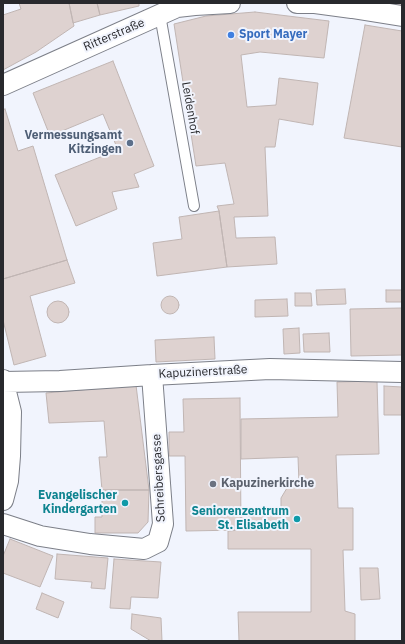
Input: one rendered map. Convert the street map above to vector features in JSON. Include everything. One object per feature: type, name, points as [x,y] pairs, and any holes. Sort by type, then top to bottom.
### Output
[{"type":"street","name":"Ritterstraße","points":[[3,85],[177,8],[195,5],[230,3]]},
{"type":"street","points":[[298,3],[315,3],[402,16]]},
{"type":"street","name":"Kapuzinerstraße","points":[[3,381],[60,381],[270,369],[402,372]]},
{"type":"street","name":"Schreibersgasse","points":[[3,524],[40,536],[90,544],[144,549],[158,542],[163,524],[152,375]]},
{"type":"street","points":[[3,381],[11,412],[8,481],[3,500]]},
{"type":"lane","name":"Leidenhof","points":[[160,15],[194,206]]},
{"type":"building","points":[[19,3],[69,3],[74,26],[36,52],[3,70],[3,15],[21,9]]},
{"type":"building","points":[[69,3],[97,3],[100,15],[73,23]]},
{"type":"building","points":[[97,3],[139,3],[139,6],[100,15]]},
{"type":"building","points":[[380,3],[402,3],[402,7]]},
{"type":"building","points":[[255,12],[329,21],[324,58],[260,52],[241,55],[247,107],[276,105],[279,78],[318,83],[313,125],[279,119],[275,147],[265,147],[268,216],[234,217],[236,238],[275,237],[277,264],[227,267],[217,206],[234,204],[225,163],[196,166],[174,24],[206,16]]},
{"type":"building","points":[[365,25],[402,31],[402,147],[344,138]]},
{"type":"building","name":"Vermessungsamt Kitzingen","points":[[113,61],[154,166],[134,174],[139,187],[112,192],[117,209],[76,226],[55,175],[118,150],[103,114],[50,136],[33,93]]},
{"type":"building","points":[[5,109],[18,151],[33,146],[67,260],[3,279],[3,110]]},
{"type":"building","points":[[219,211],[227,267],[157,276],[153,243],[182,239],[179,217]]},
{"type":"building","points":[[67,260],[75,283],[30,296],[46,356],[14,365],[3,320],[3,279]]},
{"type":"building","points":[[345,289],[346,304],[317,305],[316,290]]},
{"type":"building","points":[[386,290],[402,290],[402,302],[386,302]]},
{"type":"building","points":[[295,293],[311,293],[312,306],[295,306]]},
{"type":"building","points":[[170,296],[176,299],[179,305],[176,311],[170,314],[164,311],[161,305],[164,299]]},
{"type":"building","points":[[287,299],[288,316],[255,317],[255,300]]},
{"type":"building","points":[[58,301],[66,304],[69,312],[66,320],[58,323],[50,320],[47,312],[50,304]]},
{"type":"building","points":[[402,308],[402,355],[351,356],[350,309]]},
{"type":"building","points":[[299,328],[300,353],[284,354],[283,329]]},
{"type":"building","points":[[329,333],[330,352],[304,352],[303,334]]},
{"type":"building","points":[[214,337],[215,359],[156,362],[155,340]]},
{"type":"building","name":"Seniorenzentrum St. Elisabeth","points":[[377,381],[379,454],[336,455],[338,508],[353,508],[353,550],[343,550],[345,611],[355,614],[355,641],[239,641],[238,612],[311,612],[311,549],[228,549],[228,531],[241,530],[241,508],[281,508],[281,498],[290,483],[299,483],[298,457],[241,459],[241,419],[338,417],[337,382]]},
{"type":"building","points":[[136,385],[149,490],[102,490],[99,457],[107,457],[104,421],[49,423],[46,393]]},
{"type":"building","points":[[384,386],[402,387],[402,415],[384,415]]},
{"type":"building","name":"Kapuzinerkirche","points":[[240,398],[241,530],[186,531],[185,456],[169,456],[169,432],[184,432],[183,399]]},
{"type":"building","name":"Evangelischer Kindergarten","points":[[102,490],[149,490],[148,522],[138,533],[95,533],[95,517],[102,517]]},
{"type":"building","points":[[10,539],[53,556],[40,587],[3,573],[3,556]]},
{"type":"building","points":[[57,554],[108,558],[105,589],[91,588],[92,582],[55,579]]},
{"type":"building","points":[[114,559],[161,562],[158,598],[131,597],[130,609],[110,608]]},
{"type":"building","points":[[360,568],[378,568],[380,599],[361,600]]},
{"type":"building","points":[[42,593],[64,602],[58,618],[36,609]]},
{"type":"building","points":[[132,614],[161,618],[162,641],[151,641],[131,629]]},
{"type":"place","name":"Sport Mayer","points":[[231,35]]},
{"type":"place","name":"Vermessungsamt Kitzingen","points":[[130,143]]},
{"type":"place","name":"Kapuzinerkirche","points":[[213,484]]},
{"type":"place","name":"Evangelischer Kindergarten","points":[[125,503]]},
{"type":"place","name":"Seniorenzentrum St. Elisabeth","points":[[297,519]]}]
